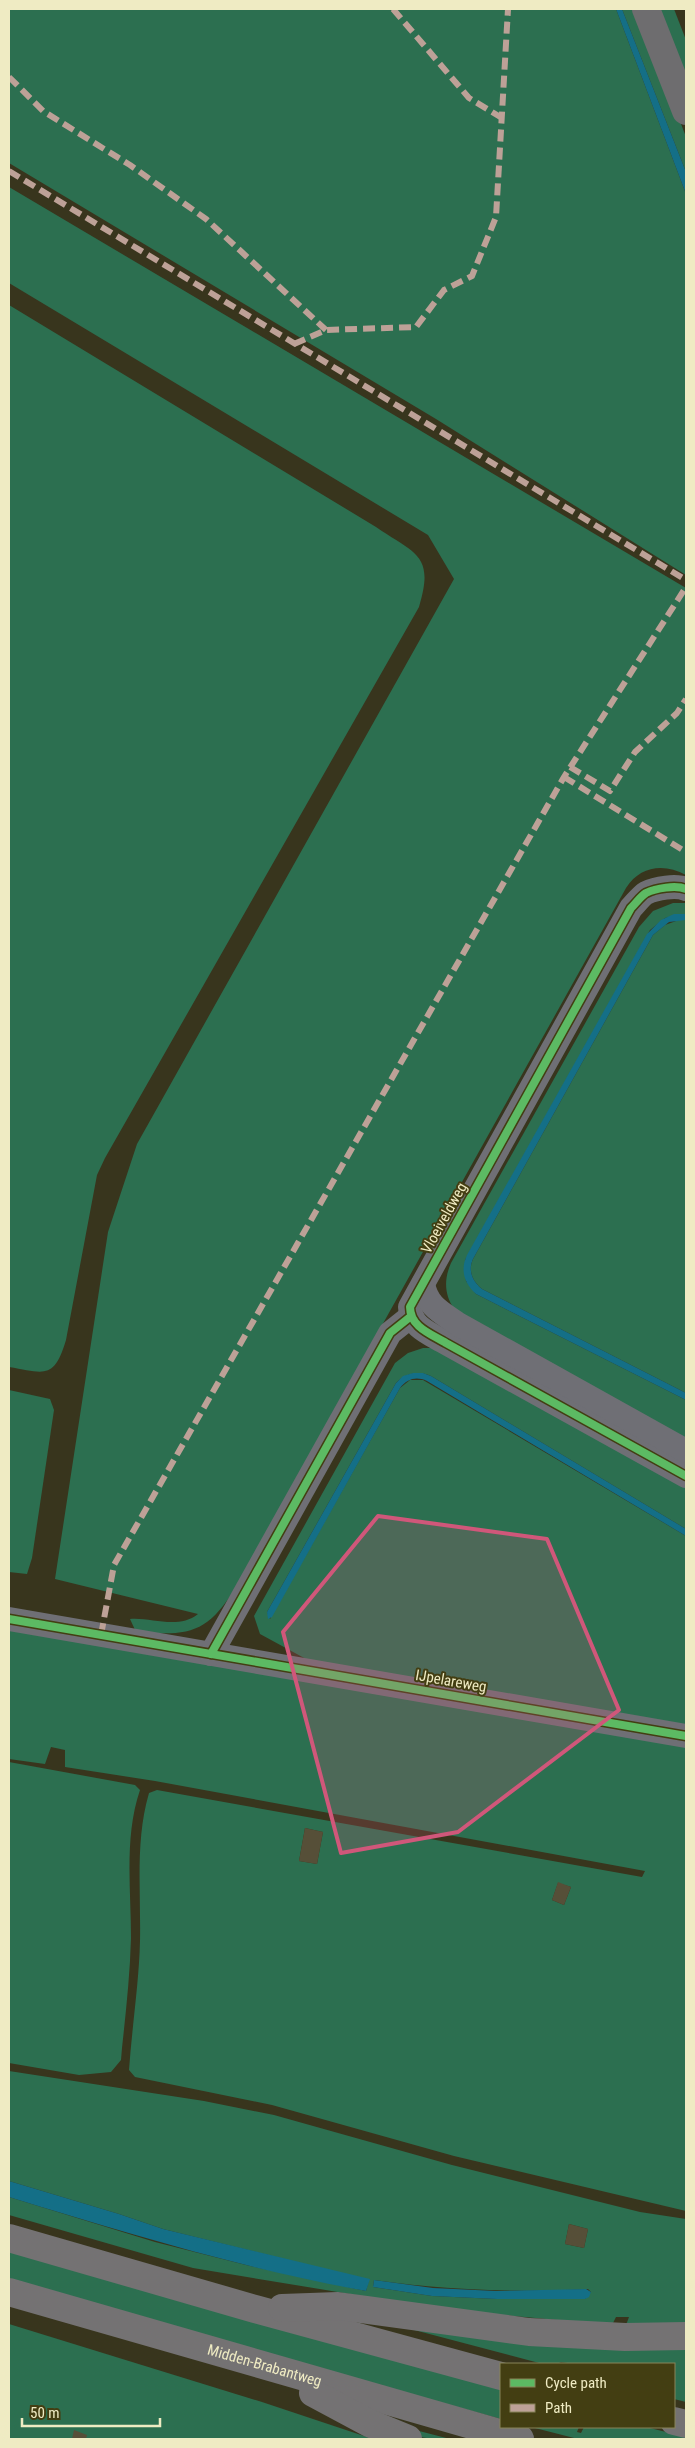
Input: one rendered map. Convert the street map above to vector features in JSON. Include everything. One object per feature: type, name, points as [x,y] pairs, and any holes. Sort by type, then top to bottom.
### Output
[{"type":"highway","points":[[9,2238],[255,2309],[500,2376]]},
{"type":"highway","name":"Midden-Brabantweg","points":[[9,2292],[266,2368],[520,2439]]},
{"type":"highway","points":[[255,2309],[338,2306],[529,2332],[625,2337],[686,2336]]},
{"type":"highway","points":[[266,2368],[369,2423],[408,2439]]},
{"type":"main road","points":[[646,9],[686,111]]},
{"type":"street","name":"Vloeiveldweg","points":[[410,1317],[410,1308],[631,908],[646,894],[665,889],[686,889]]},
{"type":"street","points":[[423,1284],[426,1297],[437,1309],[458,1324],[686,1451]]},
{"type":"street","points":[[212,1654],[390,1333],[410,1317],[416,1325],[446,1343],[686,1476]]},
{"type":"street","name":"IJpelareweg","points":[[9,1619],[686,1736]]},
{"type":"highlighted area","points":[[378,1516],[547,1539],[619,1710],[458,1832],[341,1853],[283,1632]]},
{"type":"green space","points":[[9,9],[616,9],[686,194],[686,575],[436,419],[9,163]]},
{"type":"green space","points":[[622,9],[637,9],[686,137],[686,172]]},
{"type":"green space","points":[[657,9],[674,9],[686,40],[686,84]]},
{"type":"green space","points":[[9,187],[686,588],[686,875],[669,869],[653,869],[638,875],[626,888],[236,1587],[226,1603],[206,1623],[195,1629],[183,1632],[136,1632],[130,1619],[173,1622],[190,1619],[198,1614],[55,1579],[108,1232],[137,1144],[454,579],[428,535],[9,283]]},
{"type":"green space","points":[[9,305],[401,543],[418,557],[423,566],[425,576],[419,607],[105,1158],[97,1175],[66,1340],[57,1362],[52,1368],[40,1372],[9,1367]]},
{"type":"green space","points":[[673,903],[686,903],[686,914],[665,918],[650,930],[465,1260],[466,1281],[476,1294],[686,1400],[686,1442],[454,1309],[448,1298],[446,1286],[451,1263],[639,927],[653,911]]},
{"type":"green space","points":[[679,920],[686,920],[686,1393],[482,1289],[473,1279],[471,1271],[473,1259],[653,935],[665,925]]},
{"type":"green space","points":[[423,1348],[434,1348],[686,1485],[686,1529],[431,1376],[422,1373],[412,1374],[396,1383],[267,1612],[270,1619],[400,1388],[410,1380],[423,1380],[686,1536],[686,1727],[306,1659],[260,1634],[254,1616],[395,1363],[408,1353]]},
{"type":"green space","points":[[9,1390],[50,1399],[54,1410],[32,1558],[27,1574],[9,1572]]},
{"type":"green space","points":[[9,1628],[686,1744],[686,2211],[454,2156],[272,2105],[135,2077],[129,2070],[140,1941],[140,1848],[149,1793],[157,1790],[642,1877],[645,1871],[155,1781],[65,1767],[65,1750],[51,1747],[45,1764],[9,1759]],"holes":[[[305,1828],[323,1832],[317,1864],[299,1861]],[[558,1883],[571,1887],[564,1905],[552,1900]]]},
{"type":"green space","points":[[9,1762],[135,1785],[140,1790],[135,1808],[130,1845],[131,1938],[128,1993],[121,2060],[111,2072],[79,2075],[9,2063]]},
{"type":"green space","points":[[9,2071],[204,2101],[274,2115],[452,2165],[640,2212],[686,2219],[686,2327],[626,2325],[629,2317],[616,2317],[612,2325],[446,2310],[193,2268],[9,2215],[9,2197],[155,2242],[246,2265],[366,2291],[369,2280],[163,2229],[9,2181]],"holes":[[[569,2224],[588,2229],[584,2248],[565,2244]],[[374,2280],[427,2286],[507,2291],[588,2289],[591,2292],[585,2299],[497,2299],[432,2296],[373,2287]]]},
{"type":"green space","points":[[9,2250],[500,2389],[500,2419],[279,2358],[9,2281]]},
{"type":"green space","points":[[380,2321],[686,2347],[686,2402],[675,2399],[675,2363],[539,2363]]},
{"type":"green space","points":[[9,2324],[262,2402],[373,2439],[9,2439]]},
{"type":"green space","points":[[396,2425],[450,2439],[414,2436],[401,2430]]},
{"type":"green space","points":[[535,2428],[579,2428],[577,2432],[581,2433],[584,2428],[650,2428],[686,2437],[686,2439],[578,2439]]},
{"type":"water","points":[[616,9],[622,9],[686,172],[686,194]]},
{"type":"water","points":[[674,914],[686,914],[686,920],[669,922],[653,935],[473,1259],[471,1271],[473,1279],[482,1289],[686,1393],[686,1400],[476,1294],[464,1276],[467,1255],[647,934],[661,920]]},
{"type":"water","points":[[423,1373],[431,1376],[686,1529],[686,1536],[427,1381],[412,1379],[400,1388],[272,1617],[268,1619],[267,1612],[396,1383],[403,1376]]},
{"type":"water","points":[[9,2181],[163,2229],[370,2279],[366,2291],[275,2272],[186,2249],[9,2197]]},
{"type":"water","points":[[374,2280],[433,2288],[496,2291],[586,2289],[591,2292],[589,2297],[585,2299],[497,2299],[432,2296],[373,2287]]},
{"type":"building","points":[[305,1828],[323,1832],[317,1864],[299,1861]]},
{"type":"building","points":[[558,1882],[571,1887],[564,1905],[552,1900]]},
{"type":"building","points":[[569,2224],[588,2229],[584,2248],[565,2244]]},
{"type":"building","points":[[74,2430],[87,2435],[86,2439],[72,2439]]},
{"type":"marked path","points":[[393,9],[469,98],[502,118]]},
{"type":"marked path","points":[[294,344],[326,330],[416,327],[444,290],[472,276],[496,217],[508,9]]},
{"type":"marked path","points":[[9,77],[43,111],[130,165],[206,219],[326,330]]},
{"type":"marked path","points":[[9,171],[686,580]]},
{"type":"marked path","points":[[101,1635],[114,1565],[564,777],[686,587]]},
{"type":"marked path","points":[[570,767],[610,791],[635,752],[677,713],[686,699]]},
{"type":"marked path","points":[[564,777],[686,852]]},
{"type":"cycle path","points":[[686,889],[672,887],[650,891],[642,896],[631,908],[410,1307],[411,1314],[417,1325],[428,1333],[686,1476]]},
{"type":"cycle path","points":[[211,1654],[390,1333],[410,1317]]},
{"type":"cycle path","points":[[9,1619],[686,1736]]}]
